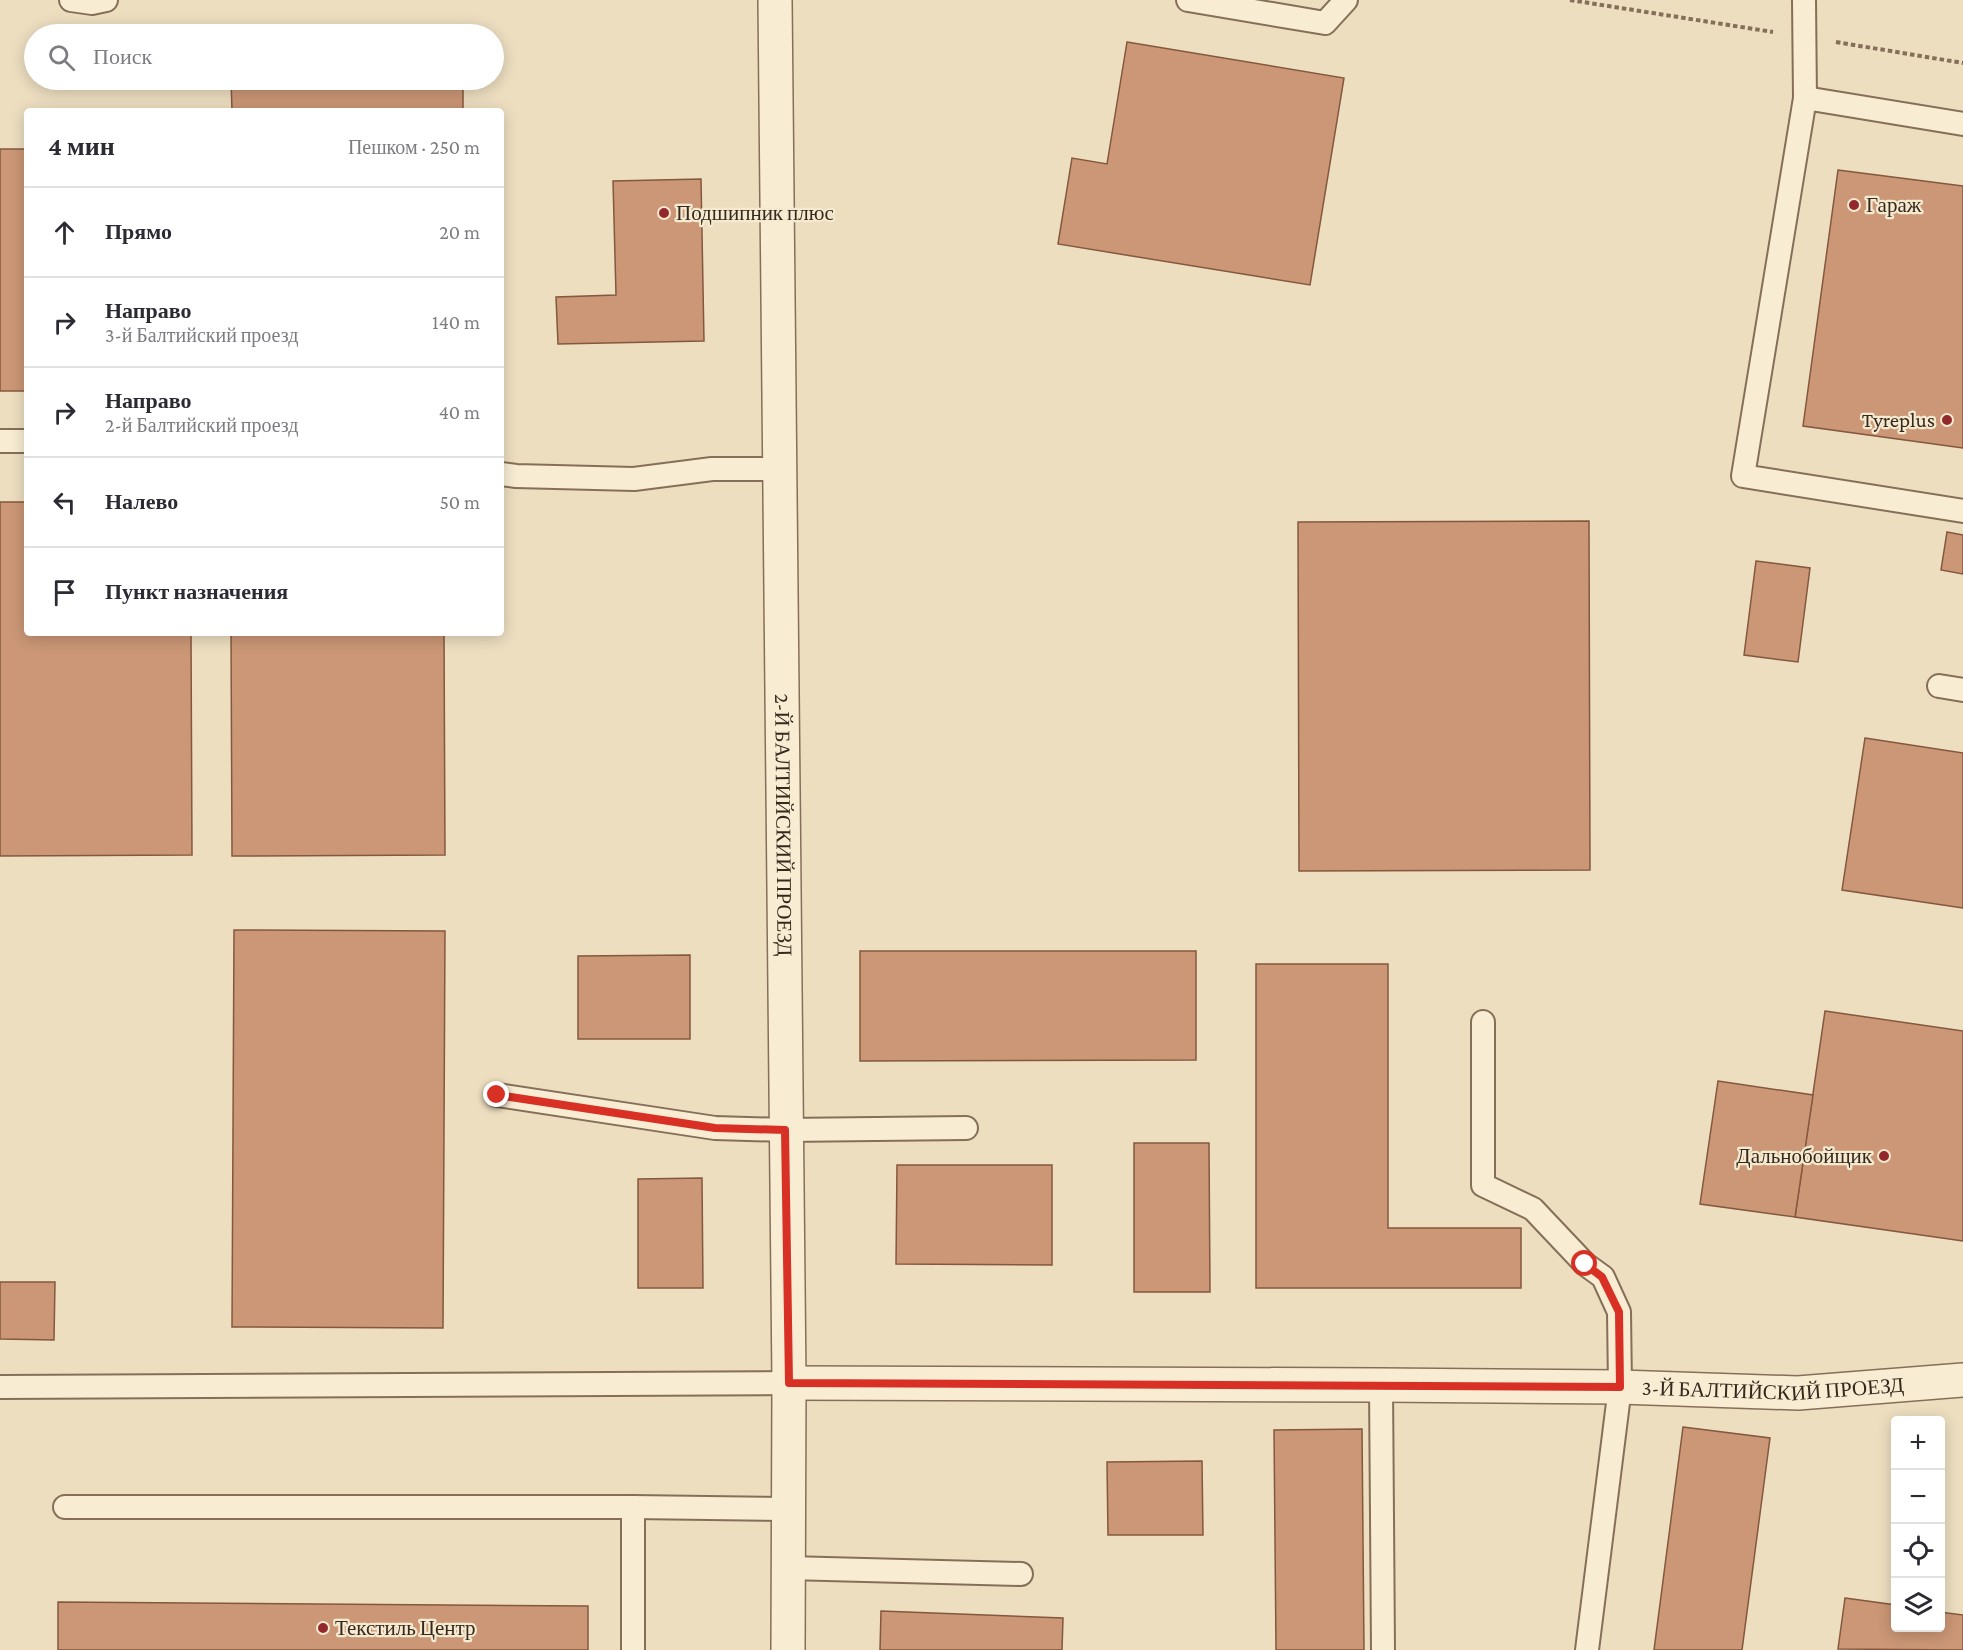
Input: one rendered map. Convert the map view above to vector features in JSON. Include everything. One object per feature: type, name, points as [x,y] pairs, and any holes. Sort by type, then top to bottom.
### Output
[{"type":"street","name":"2-Й БАЛТИЙСКИЙ ПРОЕЗД","points":[[775,0],[789,1383],[788,1650]]},
{"type":"street","name":"3-Й БАЛТИЙСКИЙ ПРОЕЗД","points":[[789,1383],[1620,1387],[1798,1393],[1963,1380]]},
{"type":"lane","points":[[71,0],[92,3],[106,0]]},
{"type":"lane","points":[[1188,0],[1325,23],[1346,0]]},
{"type":"lane","points":[[1804,0],[1804,98],[1743,476],[1963,511]]},
{"type":"lane","points":[[1804,98],[1963,124]]},
{"type":"lane","points":[[0,441],[24,441]]},
{"type":"lane","points":[[504,474],[634,479],[712,469],[779,469]]},
{"type":"lane","points":[[1939,686],[1963,690]]},
{"type":"lane","points":[[1483,1022],[1483,1185],[1533,1209],[1585,1264],[1602,1277],[1619,1312],[1620,1387],[1587,1650]]},
{"type":"lane","points":[[497,1095],[715,1128],[785,1130],[966,1128]]},
{"type":"lane","points":[[0,1387],[789,1383]]},
{"type":"lane","points":[[1381,1385],[1383,1650]]},
{"type":"lane","points":[[65,1507],[789,1509]]},
{"type":"lane","points":[[633,1507],[633,1650]]},
{"type":"lane","points":[[788,1569],[1021,1574]]},
{"type":"path","points":[[1570,0],[1963,63]]},
{"type":"building","points":[[1127,42],[1344,78],[1310,285],[1058,244],[1072,158],[1107,164]]},
{"type":"building","points":[[231,90],[463,90],[463,108],[232,108]]},
{"type":"building","points":[[0,149],[24,149],[24,391],[0,391]]},
{"type":"building","name":"Гараж","points":[[1838,170],[1963,186],[1963,448],[1803,426]]},
{"type":"building","points":[[701,179],[704,341],[558,344],[556,297],[616,295],[613,181]]},
{"type":"building","points":[[0,502],[24,502],[24,636],[191,636],[192,855],[0,856]]},
{"type":"building","points":[[1589,521],[1590,870],[1299,871],[1298,522]]},
{"type":"building","points":[[1947,532],[1963,535],[1963,574],[1941,570]]},
{"type":"building","points":[[1756,561],[1810,568],[1798,662],[1744,655]]},
{"type":"building","points":[[231,636],[444,636],[445,855],[232,856]]},
{"type":"building","points":[[1865,738],[1963,753],[1963,908],[1842,890]]},
{"type":"building","points":[[234,930],[445,931],[443,1328],[232,1327]]},
{"type":"building","points":[[860,951],[1196,951],[1196,1060],[860,1061]]},
{"type":"building","points":[[690,955],[690,1039],[578,1039],[578,956]]},
{"type":"building","points":[[1256,964],[1388,964],[1388,1228],[1521,1228],[1521,1288],[1256,1288]]},
{"type":"building","name":"Дальнобойщик","points":[[1825,1011],[1963,1031],[1963,1241],[1795,1217]]},
{"type":"building","points":[[1718,1081],[1813,1095],[1795,1217],[1700,1204]]},
{"type":"building","points":[[1134,1143],[1209,1143],[1210,1292],[1134,1292]]},
{"type":"building","points":[[897,1165],[1052,1165],[1052,1265],[896,1264]]},
{"type":"building","points":[[702,1178],[703,1288],[638,1288],[638,1179]]},
{"type":"building","points":[[0,1282],[55,1282],[54,1340],[0,1339]]},
{"type":"building","points":[[1683,1427],[1770,1438],[1742,1650],[1654,1650]]},
{"type":"building","points":[[1362,1429],[1364,1650],[1276,1650],[1274,1430]]},
{"type":"building","points":[[1202,1461],[1203,1535],[1108,1535],[1107,1462]]},
{"type":"building","points":[[1845,1598],[1891,1604],[1891,1632],[1945,1632],[1945,1613],[1963,1615],[1963,1650],[1838,1649]]},
{"type":"building","name":"Текстиль Центр","points":[[58,1602],[588,1606],[588,1650],[58,1650]]},
{"type":"building","points":[[881,1611],[1063,1618],[1062,1650],[880,1650]]},
{"type":"place","name":"Гараж","points":[[1854,205]]},
{"type":"place","name":"Подшипник плюс","points":[[664,213]]},
{"type":"place","name":"Tyreplus","points":[[1947,420]]},
{"type":"place","name":"Дальнобойщик","points":[[1884,1156]]},
{"type":"place","name":"Текстиль Центр","points":[[323,1628]]},
{"type":"route","points":[[497,1095],[715,1128],[785,1130],[789,1383],[1620,1387],[1619,1312],[1602,1277],[1585,1264]]}]
